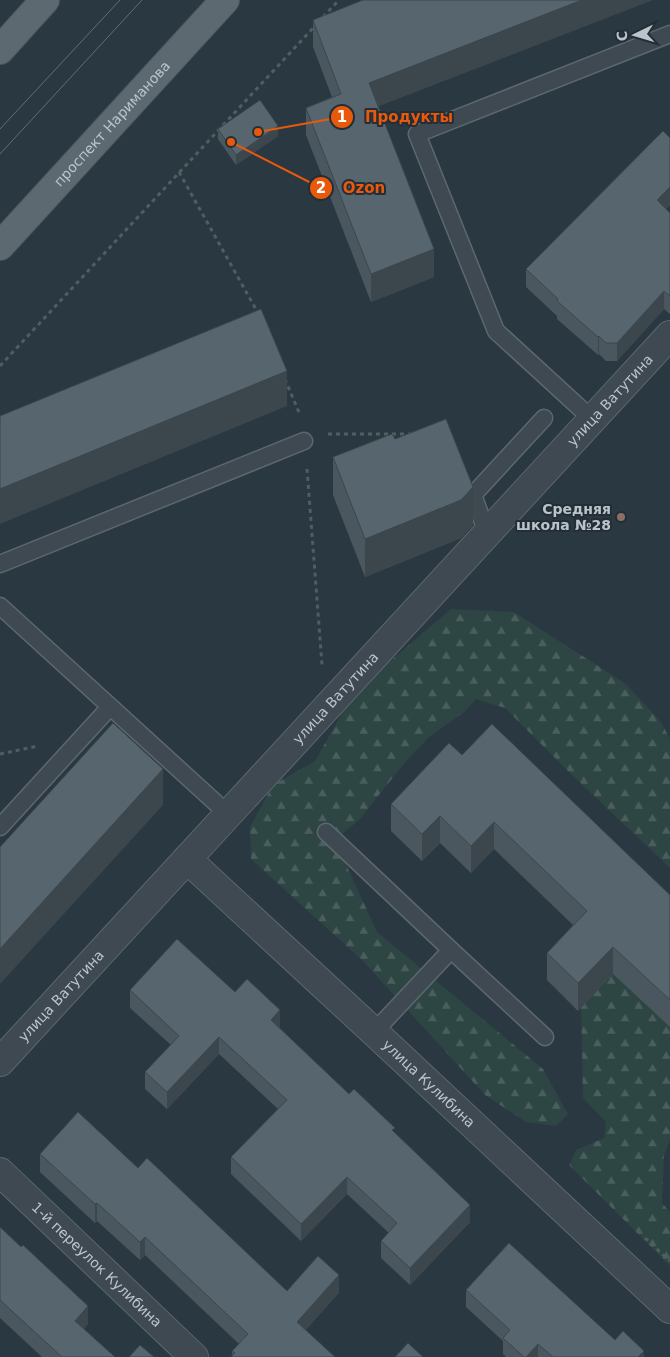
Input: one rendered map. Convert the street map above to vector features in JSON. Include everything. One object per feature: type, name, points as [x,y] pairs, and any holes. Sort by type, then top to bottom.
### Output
[{"type":"main road","points":[[0,50],[45,0]]},
{"type":"main road","name":"проспект Нариманова","points":[[0,246],[225,0]]},
{"type":"street","name":"улица Ватутина","points":[[0,1062],[670,335]]},
{"type":"street","name":"улица Кулибина","points":[[187,859],[670,1309]]},
{"type":"street","name":"1-й переулок Кулибина","points":[[0,1172],[194,1357]]},
{"type":"lane","points":[[592,420],[496,331],[417,134],[670,34]]},
{"type":"lane","points":[[487,534],[473,495],[544,418]]},
{"type":"lane","points":[[0,564],[307,439]]},
{"type":"lane","points":[[0,606],[228,814]]},
{"type":"lane","points":[[0,827],[110,707]]},
{"type":"lane","points":[[326,832],[545,1037]]},
{"type":"lane","points":[[374,1032],[451,950]]},
{"type":"path","points":[[0,366],[339,0]]},
{"type":"path","points":[[318,22],[326,19]]},
{"type":"path","points":[[179,172],[259,316]]},
{"type":"path","points":[[284,377],[307,439],[326,708]]},
{"type":"path","points":[[307,439],[320,434],[415,434]]},
{"type":"green space","points":[[451,609],[514,612],[626,684],[661,722],[670,739],[670,868],[505,708],[476,699],[464,712],[428,738],[402,766],[359,820],[335,840],[377,932],[543,1069],[568,1114],[556,1126],[526,1122],[485,1095],[363,961],[251,859],[250,827],[273,785],[315,761],[354,692]]},
{"type":"green space","points":[[670,908],[670,1140],[664,1155],[662,1203],[670,1212],[670,1266],[569,1165],[576,1150],[604,1138],[606,1122],[583,1098],[581,1002]]},
{"type":"building","points":[[363,0],[582,0],[369,83],[434,249],[371,274],[306,108],[341,94],[313,20]]},
{"type":"building","points":[[260,100],[278,126],[236,155],[218,129]]},
{"type":"building","points":[[663,131],[670,138],[670,187],[657,200],[670,213],[670,296],[664,291],[617,343],[606,343],[557,301],[558,299],[526,269]]},
{"type":"building","points":[[261,309],[287,371],[0,489],[0,416]]},
{"type":"building","points":[[446,419],[473,487],[461,500],[365,539],[333,457],[392,434],[395,439]]},
{"type":"building","points":[[113,723],[163,769],[0,949],[0,847]]},
{"type":"building","points":[[492,724],[670,895],[670,1000],[613,947],[578,983],[547,953],[587,911],[494,822],[471,846],[440,816],[422,834],[391,804],[449,743],[462,755]]},
{"type":"building","points":[[177,939],[235,992],[247,979],[280,1010],[271,1020],[349,1094],[354,1089],[395,1128],[392,1130],[470,1205],[410,1268],[381,1241],[397,1223],[347,1177],[301,1224],[231,1157],[287,1100],[219,1037],[167,1092],[145,1072],[179,1036],[130,990]]},
{"type":"building","points":[[78,1112],[138,1168],[147,1158],[287,1291],[318,1256],[339,1275],[297,1322],[335,1357],[231,1357],[235,1353],[232,1351],[248,1334],[145,1237],[140,1242],[40,1154]]},
{"type":"building","points":[[0,1227],[21,1247],[23,1245],[88,1306],[75,1321],[115,1357],[62,1357],[0,1300]]},
{"type":"building","points":[[509,1243],[615,1340],[623,1331],[644,1351],[638,1357],[553,1357],[538,1344],[524,1357],[503,1338],[510,1330],[466,1290]]},
{"type":"building","points":[[408,1343],[423,1357],[395,1357]]},
{"type":"building","points":[[140,1345],[154,1357],[129,1357]]},
{"type":"tram line","points":[[0,129],[120,0]]},
{"type":"tram line","points":[[0,154],[142,0]]},
{"type":"place","name":"Продукты","points":[[258,132]]},
{"type":"place","name":"Ozon","points":[[231,142]]},
{"type":"place","name":"Средняя школа №28","points":[[621,517]]}]
